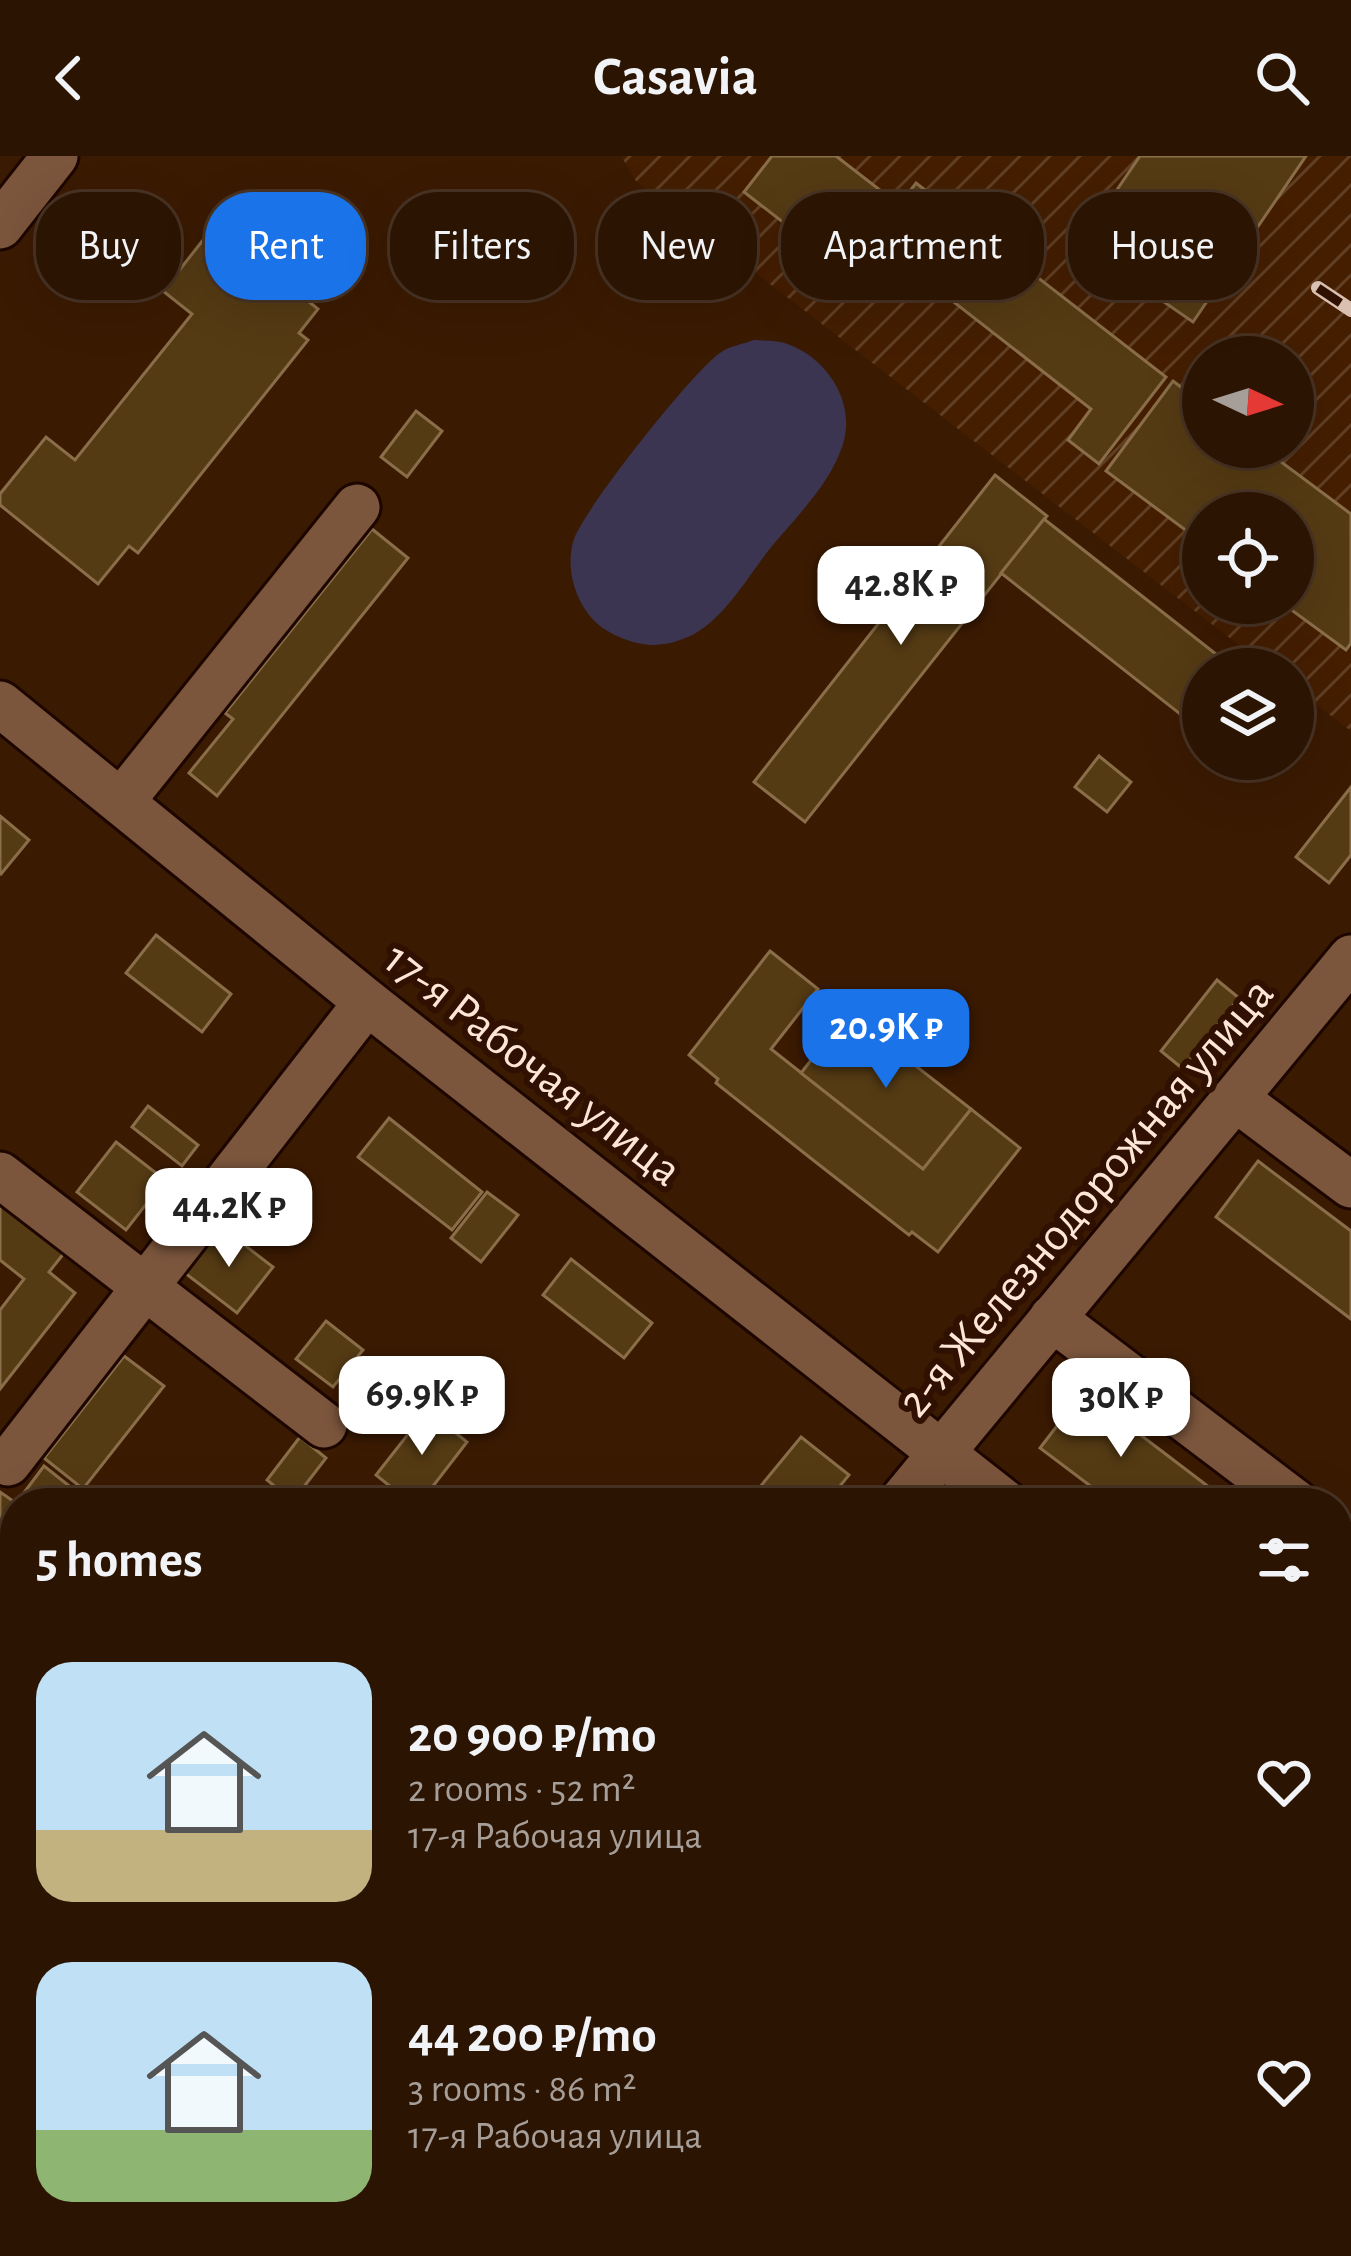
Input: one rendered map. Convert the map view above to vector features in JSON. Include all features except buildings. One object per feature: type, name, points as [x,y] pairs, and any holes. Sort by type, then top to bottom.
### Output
[{"type":"street","points":[[0,226],[55,156]]},
{"type":"street","points":[[121,802],[357,507]]},
{"type":"street","name":"17-я Рабочая улица","points":[[0,704],[368,1002],[987,1488]]},
{"type":"street","name":"2-я Железнодорожная улица","points":[[912,1488],[1235,1098],[1341,988]]},
{"type":"street","points":[[8,1463],[368,1002]]},
{"type":"street","points":[[1235,1098],[1351,1185]]},
{"type":"street","points":[[0,1175],[323,1425]]},
{"type":"street","points":[[1052,1318],[1276,1488]]},
{"type":"shaded area","points":[[621,156],[1351,156],[1351,731],[1314,703],[1314,648],[1243,648],[1212,624],[1314,624],[1314,492],[1182,492],[1182,601],[791,300],[1044,300],[1044,192],[781,192],[781,293],[757,274],[757,192],[650,192],[636,181]]},
{"type":"shaded area","points":[[754,340],[790,345],[828,373],[846,415],[836,461],[810,502],[707,625],[662,644],[620,637],[600,626],[582,605],[572,579],[574,539],[618,471],[687,385],[720,353]]},
{"type":"railway","points":[[1318,288],[1351,310]]}]
